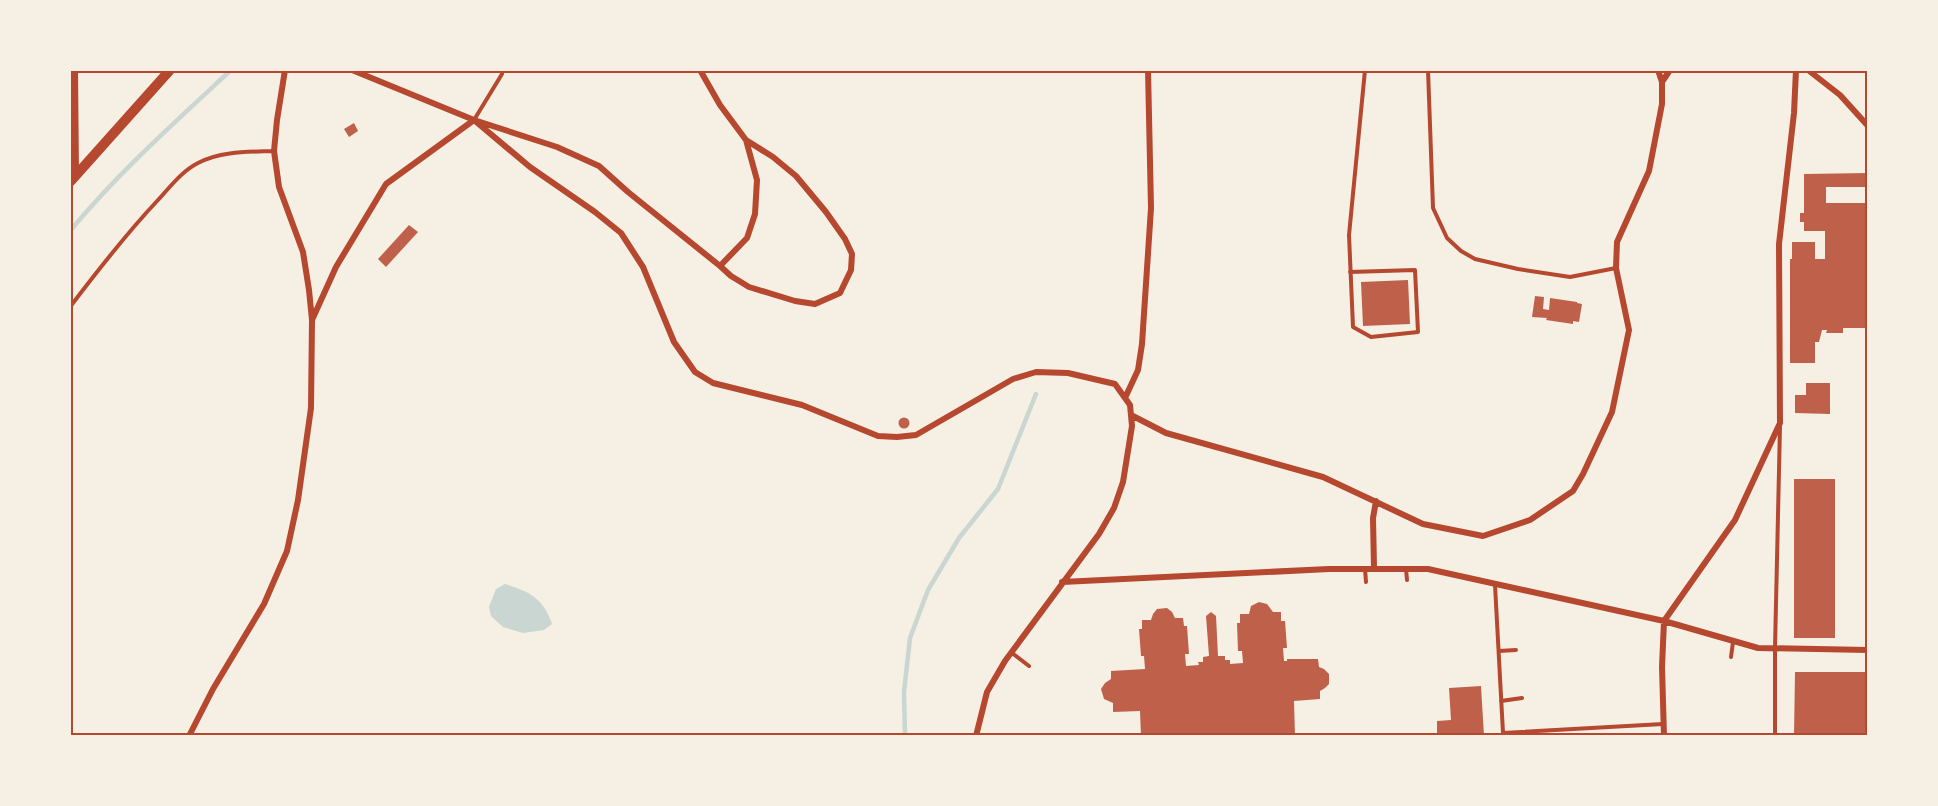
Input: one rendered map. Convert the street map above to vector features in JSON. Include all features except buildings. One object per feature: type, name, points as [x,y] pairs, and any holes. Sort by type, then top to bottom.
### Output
[{"type":"street","points":[[73,179],[75,70]]},
{"type":"street","points":[[73,179],[170,70]]},
{"type":"street","points":[[189,735],[213,689],[264,604],[287,551],[298,500],[311,408],[312,320],[303,252],[279,187],[274,151],[285,70]]},
{"type":"street","points":[[352,70],[474,120],[557,147],[599,165],[628,192],[731,276],[749,287],[795,301],[815,304],[840,293],[851,270],[852,254],[844,239],[826,212],[796,176],[773,157],[746,140],[720,105],[700,70]]},
{"type":"street","points":[[1125,398],[1138,370],[1142,344],[1151,208],[1148,70]]},
{"type":"street","points":[[1131,415],[1166,433],[1323,477],[1424,524],[1483,536],[1530,520],[1573,490],[1612,412],[1629,330],[1616,268],[1617,242],[1648,171],[1662,104],[1662,82],[1658,70]]},
{"type":"street","points":[[1662,82],[1670,70]]},
{"type":"street","points":[[1664,735],[1662,667],[1665,621],[1735,520],[1780,423],[1779,244],[1794,113],[1796,70]]},
{"type":"street","points":[[1808,70],[1840,95],[1868,126]]},
{"type":"street","points":[[312,320],[336,267],[386,184],[474,120]]},
{"type":"street","points":[[474,120],[530,167],[621,233],[643,267],[674,342],[695,372],[713,383],[802,405],[878,436],[897,437],[916,435],[1013,379],[1036,372],[1068,373],[1115,384],[1130,405],[1132,426],[1122,482],[1114,508],[1099,534],[1011,652],[987,692],[976,735]]},
{"type":"street","points":[[720,266],[747,238],[755,214],[757,180],[746,140]]},
{"type":"street","points":[[1374,568],[1373,518],[1376,501]]},
{"type":"street","points":[[1062,582],[1365,568],[1428,569],[1665,621],[1758,648],[1868,650]]},
{"type":"lane","points":[[474,120],[502,72],[509,70]]},
{"type":"lane","points":[[1350,272],[1414,270],[1418,332],[1371,337],[1353,327],[1350,272],[1349,235],[1365,70]]},
{"type":"lane","points":[[1428,70],[1433,208],[1448,238],[1461,251],[1474,259],[1518,269],[1570,277],[1616,268]]},
{"type":"lane","points":[[70,306],[131,228],[178,178],[196,164],[215,156],[274,151]]},
{"type":"lane","points":[[1775,735],[1780,423]]},
{"type":"lane","points":[[1365,568],[1366,582]]},
{"type":"lane","points":[[1406,569],[1407,580]]},
{"type":"lane","points":[[1495,585],[1503,733],[1663,724]]},
{"type":"lane","points":[[1731,657],[1733,641]]},
{"type":"lane","points":[[1499,651],[1516,650]]},
{"type":"lane","points":[[1011,652],[1029,666]]},
{"type":"lane","points":[[1501,701],[1522,698]]},
{"type":"shaded area","points":[[505,584],[528,593],[540,602],[552,624],[544,630],[523,633],[503,627],[491,616],[489,607],[496,589]]},
{"type":"waterway","points":[[70,231],[128,168],[231,70]]},
{"type":"waterway","points":[[905,736],[904,692],[910,638],[928,590],[959,538],[998,489],[1036,394]]}]
